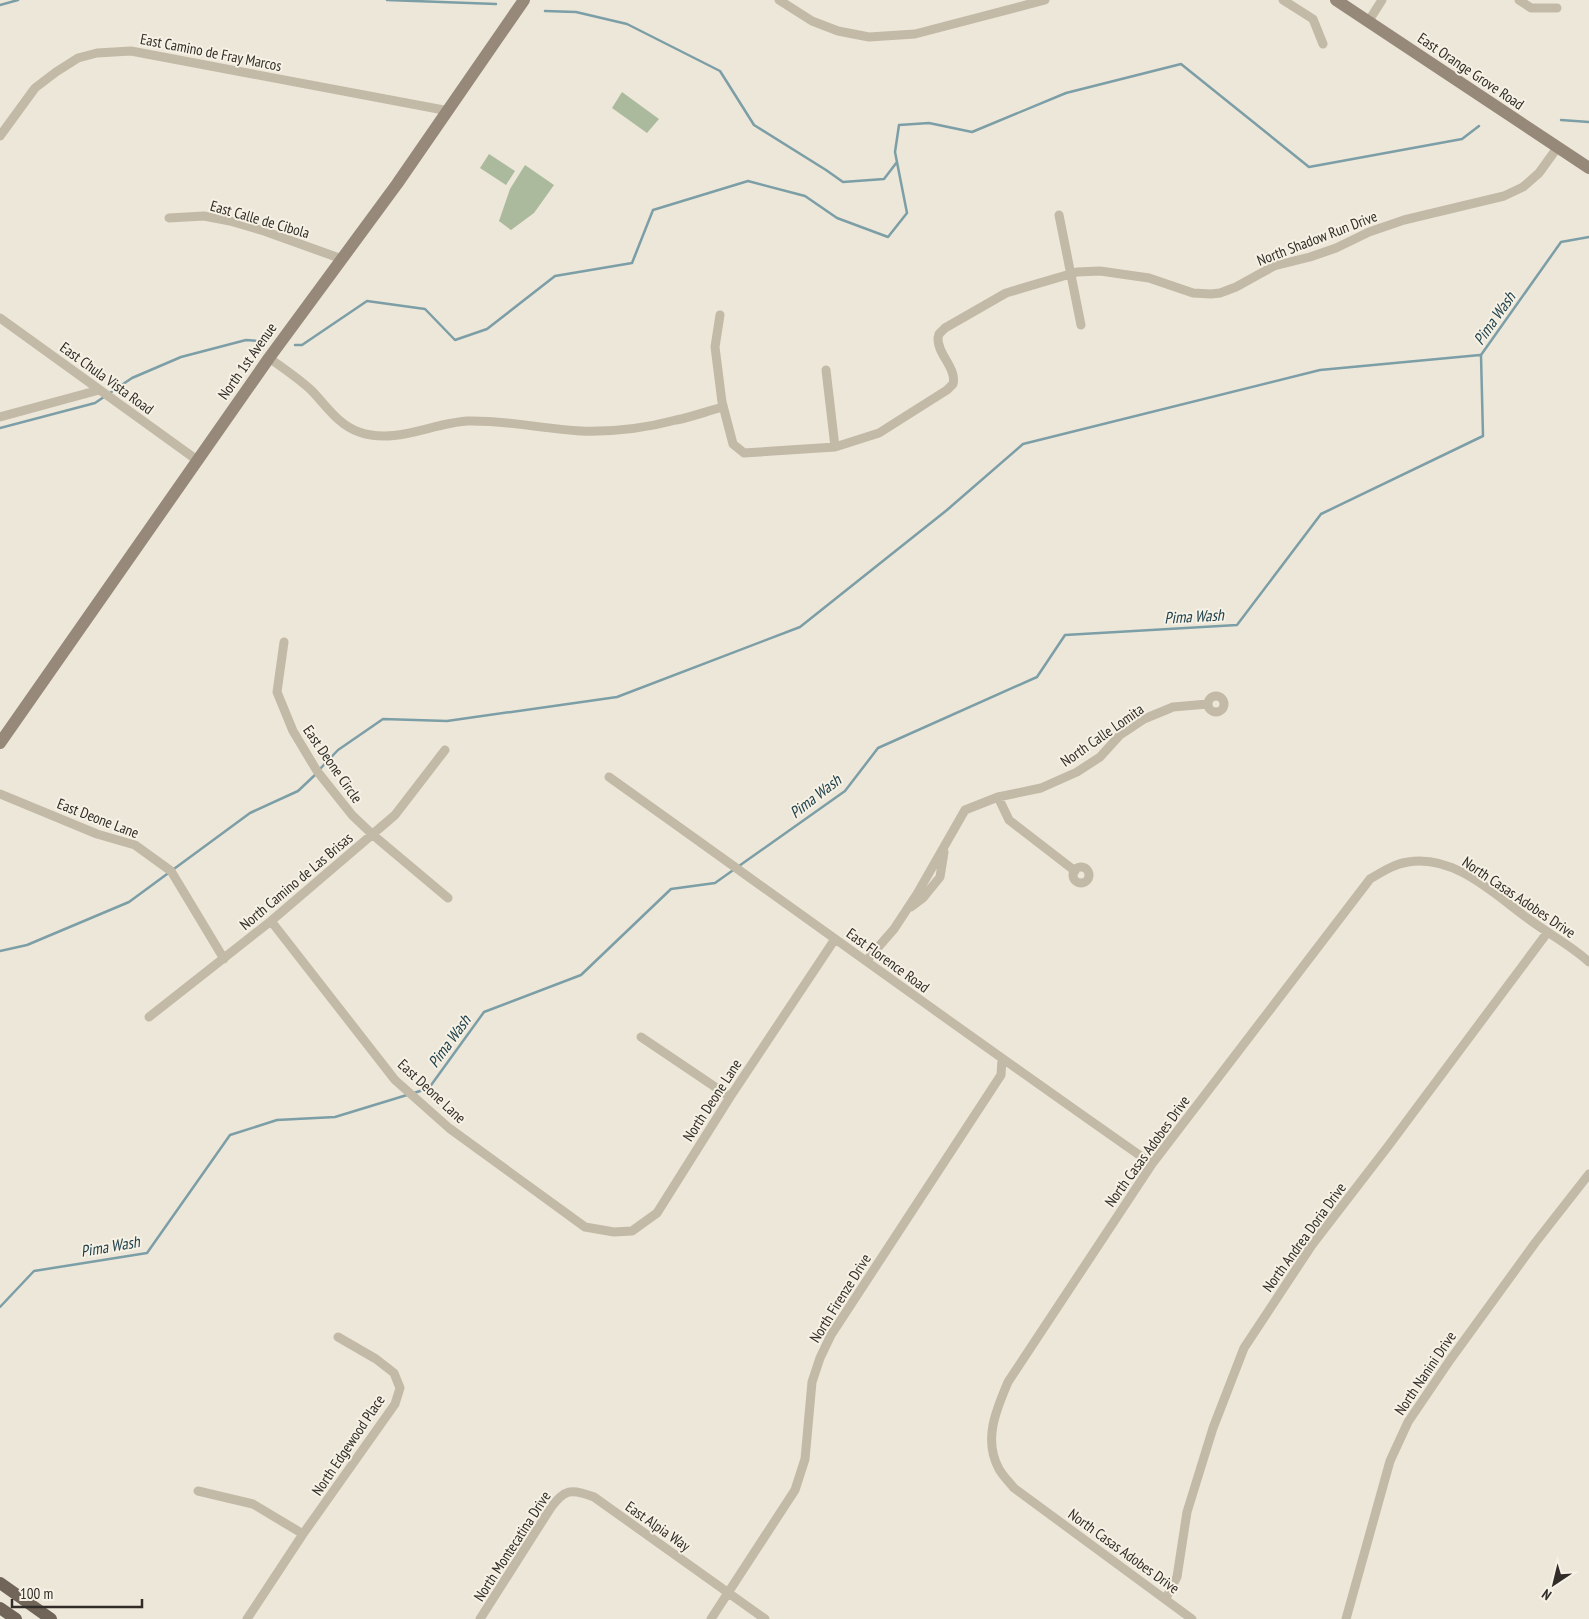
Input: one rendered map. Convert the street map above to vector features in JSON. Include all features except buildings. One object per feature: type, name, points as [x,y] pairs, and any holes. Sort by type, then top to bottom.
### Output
[{"type":"main road","name":"North 1st Avenue","points":[[0,743],[197,460],[449,110],[524,0]]},
{"type":"main road","name":"East Orange Grove Road","points":[[1336,0],[1589,168]]},
{"type":"main road","points":[[2,1588],[51,1619]]},
{"type":"main road","points":[[0,1608],[16,1619]]},
{"type":"street","points":[[778,0],[812,21],[838,31],[869,37],[915,34],[1044,0]]},
{"type":"street","points":[[1283,0],[1313,19],[1323,44]]},
{"type":"street","points":[[1368,22],[1382,0]]},
{"type":"street","points":[[1519,0],[1531,8],[1556,8]]},
{"type":"street","name":"East Camino de Fray Marcos","points":[[0,136],[35,88],[56,72],[78,58],[97,53],[131,51],[449,110]]},
{"type":"street","name":"North Shadow Run Drive","points":[[835,447],[878,433],[955,385],[953,375],[935,337],[945,328],[1006,293],[1072,272],[1100,271],[1149,278],[1193,293],[1220,293],[1236,287],[1274,266],[1336,248],[1369,232],[1404,220],[1504,196],[1523,187],[1539,172],[1557,148]]},
{"type":"street","points":[[1059,215],[1072,272],[1081,325]]},
{"type":"street","name":"East Calle de Cibola","points":[[169,218],[204,216],[230,221],[342,259]]},
{"type":"street","points":[[720,315],[715,347],[723,406],[737,454],[835,447],[826,370]]},
{"type":"street","name":"East Chula Vista Road","points":[[0,318],[197,460]]},
{"type":"street","points":[[269,358],[300,381],[327,409],[347,426],[358,432],[380,436],[390,437],[445,424],[487,421],[508,422],[562,430],[605,430],[676,420],[723,406]]},
{"type":"street","points":[[0,416],[99,390]]},
{"type":"street","name":"East Deone Circle","points":[[284,642],[277,692],[293,731],[323,778],[352,815],[448,898]]},
{"type":"street","name":"North Calle Lomita","points":[[867,960],[894,929],[906,911],[923,898],[940,877],[946,845],[965,810],[998,798],[1041,788],[1077,772],[1100,756],[1120,735],[1144,719],[1173,708],[1208,704]]},
{"type":"street","name":"North Camino de Las Brisas","points":[[149,1017],[271,922],[373,835],[395,815],[445,750]]},
{"type":"street","name":"East Florence Road","points":[[610,777],[867,960],[1002,1059],[1152,1164]]},
{"type":"street","name":"East Deone Lane","points":[[0,794],[97,834],[135,845],[171,870],[224,959]]},
{"type":"street","points":[[998,798],[1009,820],[1075,871]]},
{"type":"street","name":"North Casas Adobes Drive","points":[[1192,1619],[1166,1598],[1014,1488],[1000,1469],[991,1448],[994,1417],[1008,1382],[1152,1164],[1370,879],[1388,868],[1408,862],[1426,861],[1445,865],[1468,875],[1589,962]]},
{"type":"street","name":"East Deone Lane","points":[[271,922],[395,1080],[449,1128],[585,1227]]},
{"type":"street","name":"North Andrea Doria Drive","points":[[1166,1598],[1177,1577],[1187,1512],[1213,1428],[1244,1348],[1312,1245],[1389,1145],[1547,932]]},
{"type":"street","name":"North Deone Lane","points":[[585,1227],[614,1232],[632,1231],[656,1213],[835,939]]},
{"type":"street","points":[[640,1037],[730,1097]]},
{"type":"street","name":"North Firenze Drive","points":[[711,1619],[795,1490],[804,1459],[812,1382],[820,1358],[831,1335],[1001,1075],[1002,1059]]},
{"type":"street","name":"North Nanini Drive","points":[[1346,1619],[1390,1461],[1408,1422],[1450,1360],[1535,1243],[1589,1174]]},
{"type":"street","name":"North Edgewood Place","points":[[247,1619],[303,1534],[394,1404],[400,1388],[394,1373],[376,1359],[338,1337]]},
{"type":"street","points":[[198,1491],[253,1504],[303,1534]]},
{"type":"street","name":"East Alpia Way","points":[[569,1491],[580,1491],[594,1497],[765,1619]]},
{"type":"street","name":"North Montecatina Drive","points":[[480,1619],[558,1497],[569,1491]]},
{"type":"green space","points":[[622,92],[659,119],[647,133],[612,108]]},
{"type":"green space","points":[[489,154],[515,171],[506,185],[480,168]]},
{"type":"green space","points":[[525,165],[554,185],[534,213],[511,230],[499,221],[510,189]]},
{"type":"waterway","points":[[0,5],[18,0]]},
{"type":"waterway","points":[[387,0],[496,4]]},
{"type":"waterway","points":[[545,11],[576,12],[627,24],[720,71],[754,125],[843,182],[884,179],[897,162]]},
{"type":"waterway","points":[[295,345],[302,345],[367,301],[425,309],[455,340],[487,329],[555,276],[632,263],[653,210],[748,181],[805,196],[837,218],[888,237],[907,213],[895,152],[899,125],[929,123],[972,132],[1066,93],[1181,64],[1309,167],[1462,139],[1479,126]]},
{"type":"waterway","points":[[1561,120],[1589,122]]},
{"type":"waterway","name":"Pima Wash","points":[[414,1093],[429,1088],[484,1012],[581,975],[671,889],[715,883],[845,791],[878,748],[1037,677],[1065,635],[1237,625],[1321,514],[1483,436],[1481,355],[1561,242],[1589,237]]},
{"type":"waterway","points":[[0,428],[95,403],[132,378],[181,357],[246,340],[258,341]]},
{"type":"waterway","points":[[319,770],[338,750],[383,719],[447,721],[617,697],[800,627],[947,510],[1023,444],[1320,370],[1480,355]]},
{"type":"waterway","points":[[0,951],[27,945],[129,902],[250,813],[298,791],[316,774]]},
{"type":"waterway","name":"Pima Wash","points":[[0,1307],[34,1271],[147,1253],[230,1135],[277,1120],[335,1117],[407,1095]]}]
